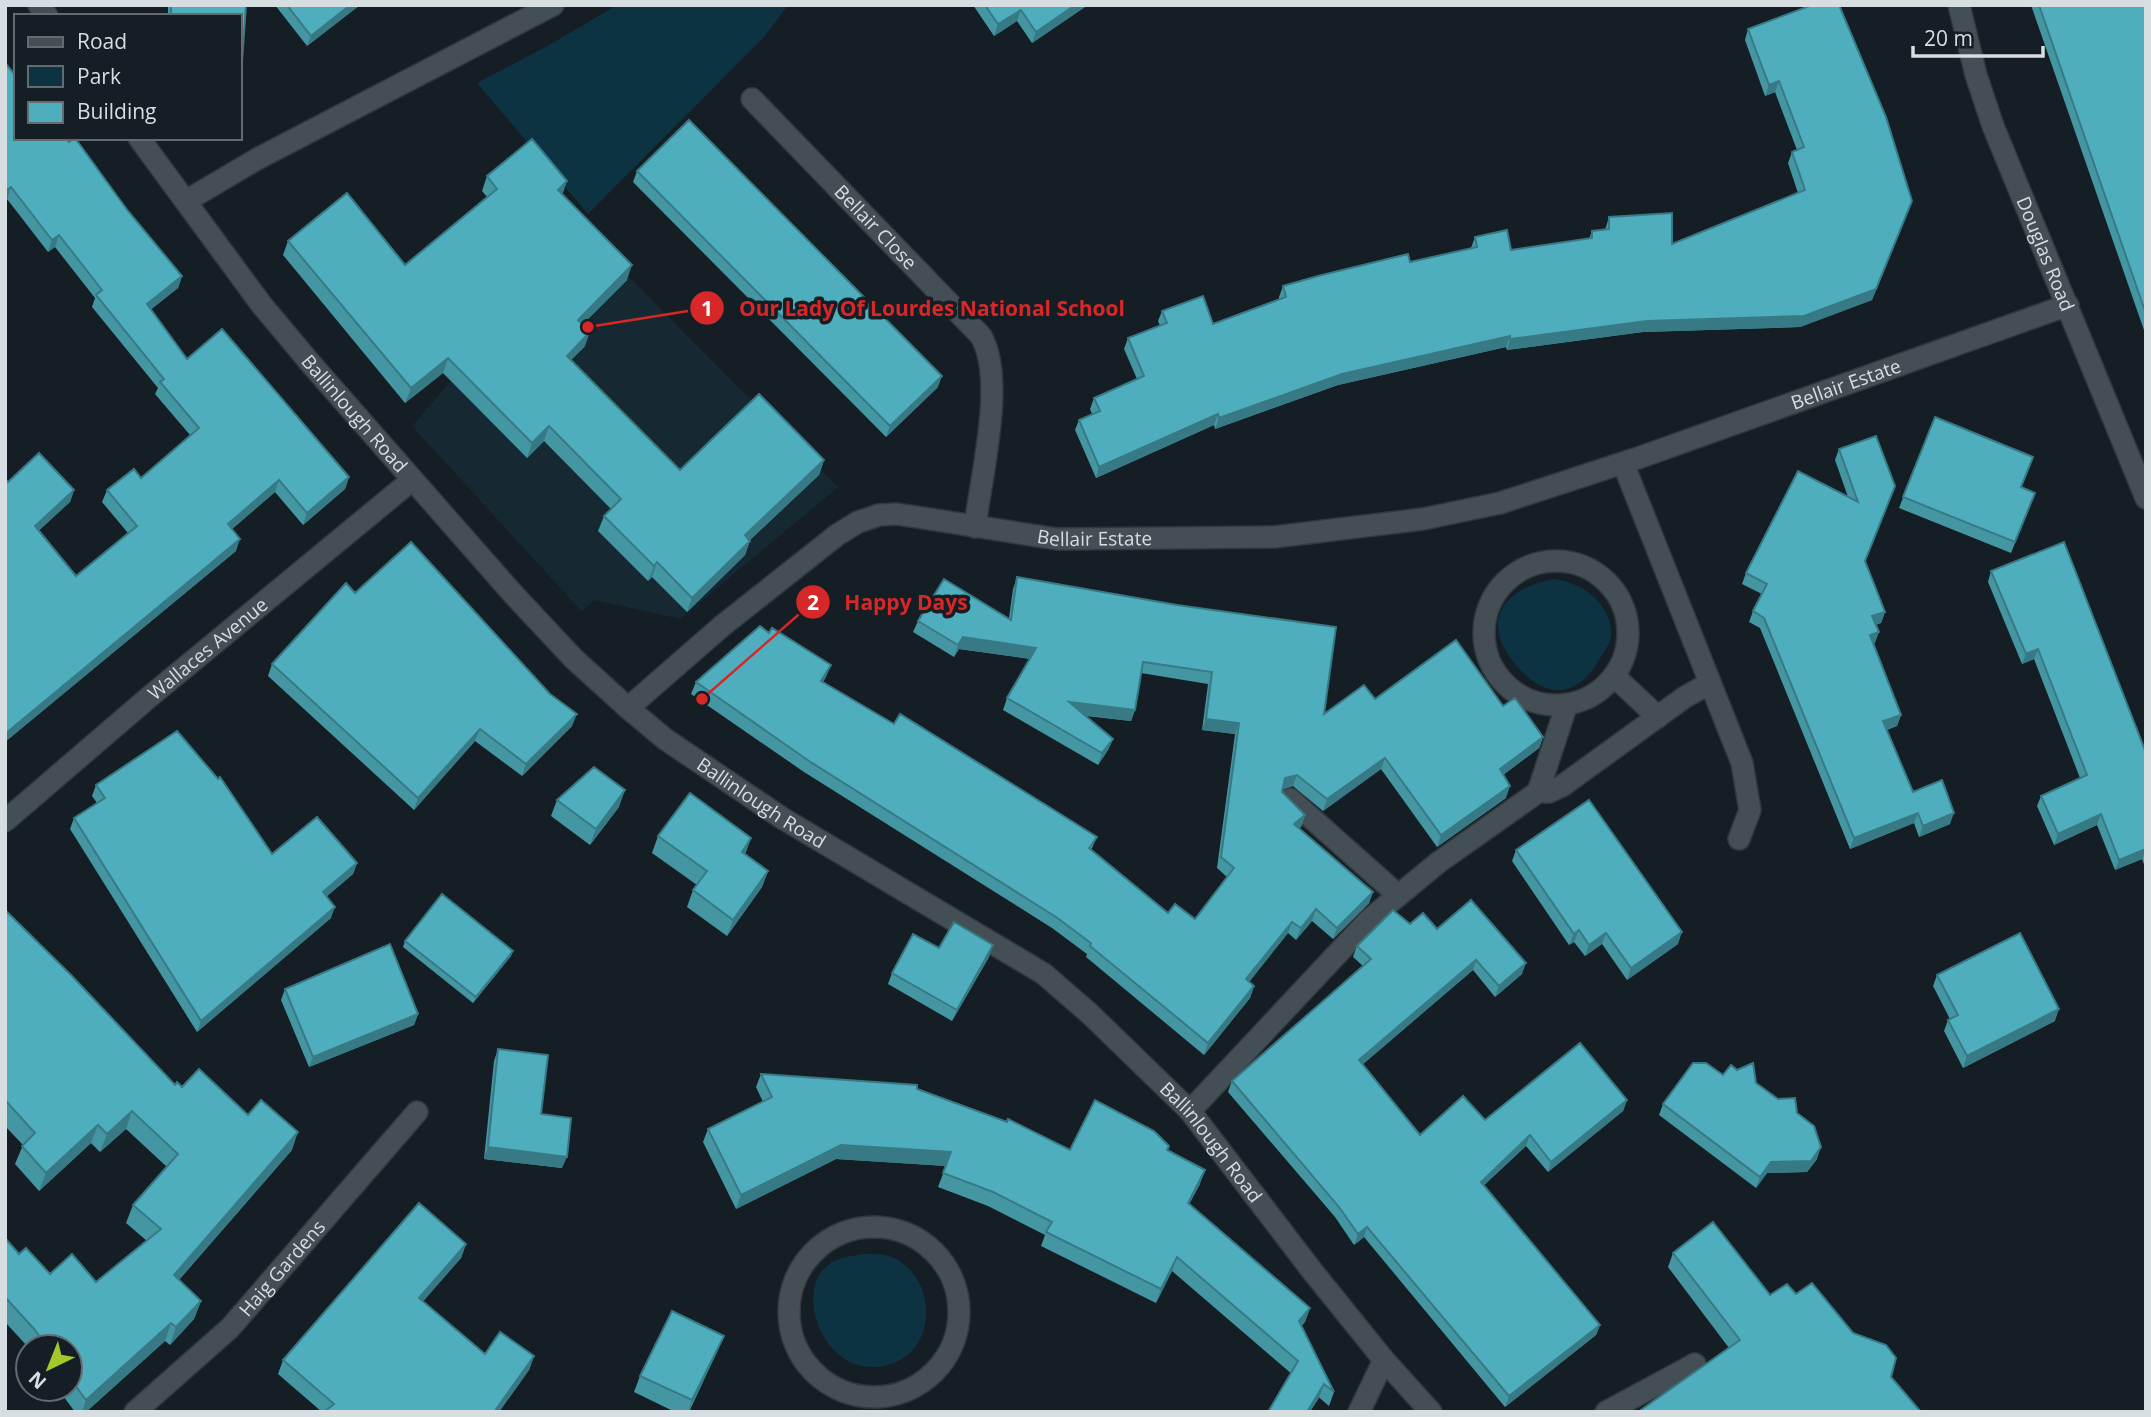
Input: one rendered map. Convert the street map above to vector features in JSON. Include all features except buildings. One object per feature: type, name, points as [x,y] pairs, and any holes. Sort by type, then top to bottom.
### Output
[{"type":"street","points":[[186,201],[257,159],[553,5]]},
{"type":"street","name":"Douglas Road","points":[[1959,5],[1976,75],[1993,126],[2146,498]]},
{"type":"street","name":"Bellair Close","points":[[752,99],[981,336],[988,348],[993,384],[975,527]]},
{"type":"street","name":"Ballinlough Road","points":[[140,140],[261,304],[412,480],[582,668],[665,738],[782,818],[1044,975],[1146,1065],[1190,1111],[1384,1360],[1431,1412]]},
{"type":"street","name":"Bellair Estate","points":[[628,708],[722,626],[819,548],[858,522],[879,515],[897,514],[1056,539],[1197,540],[1344,531],[1423,519],[1500,503],[1623,463],[2068,305]]},
{"type":"street","points":[[1623,463],[1742,763],[1750,810],[1739,839]]},
{"type":"street","name":"Wallaces Avenue","points":[[5,821],[148,698],[412,480]]},
{"type":"street","points":[[1560,560],[1585,566],[1606,581],[1622,602],[1628,627],[1626,653],[1614,676],[1597,693],[1567,704],[1550,705],[1526,699],[1506,685],[1491,665],[1484,642],[1485,618],[1494,595],[1511,575],[1534,563],[1560,560]]},
{"type":"street","points":[[1614,676],[1658,717]]},
{"type":"street","points":[[1538,792],[1549,792],[1562,786],[1710,683]]},
{"type":"street","points":[[1190,1111],[1343,945],[1398,895],[1538,792],[1567,704]]},
{"type":"street","points":[[1290,799],[1398,895]]},
{"type":"street","name":"Haig Gardens","points":[[135,1412],[230,1328],[417,1112]]},
{"type":"street","points":[[871,1226],[899,1230],[931,1249],[944,1263],[956,1289],[959,1317],[953,1344],[938,1368],[916,1386],[859,1404],[812,1371],[796,1348],[788,1321],[790,1293],[797,1275],[818,1245],[844,1231],[871,1226]]},
{"type":"street","points":[[1359,1412],[1384,1360]]},
{"type":"street","points":[[1606,1412],[1695,1364]]},
{"type":"shaded area","points":[[581,229],[840,489],[837,488],[680,619],[594,600],[582,612],[412,426]]},
{"type":"green space","points":[[617,5],[788,5],[765,36],[588,214],[477,83]]},
{"type":"green space","points":[[1553,579],[1574,584],[1593,596],[1607,614],[1611,637],[1590,673],[1570,688],[1559,690],[1537,684],[1515,664],[1504,648],[1498,620],[1502,609],[1521,590]]},
{"type":"green space","points":[[862,1254],[894,1258],[908,1268],[918,1281],[924,1297],[924,1329],[917,1344],[906,1356],[891,1364],[868,1367],[848,1361],[832,1349],[814,1312],[814,1293],[819,1276],[831,1263]]},
{"type":"place","name":"Our Lady Of Lourdes National School","points":[[588,327]]},
{"type":"place","name":"Happy Days","points":[[702,699]]}]
